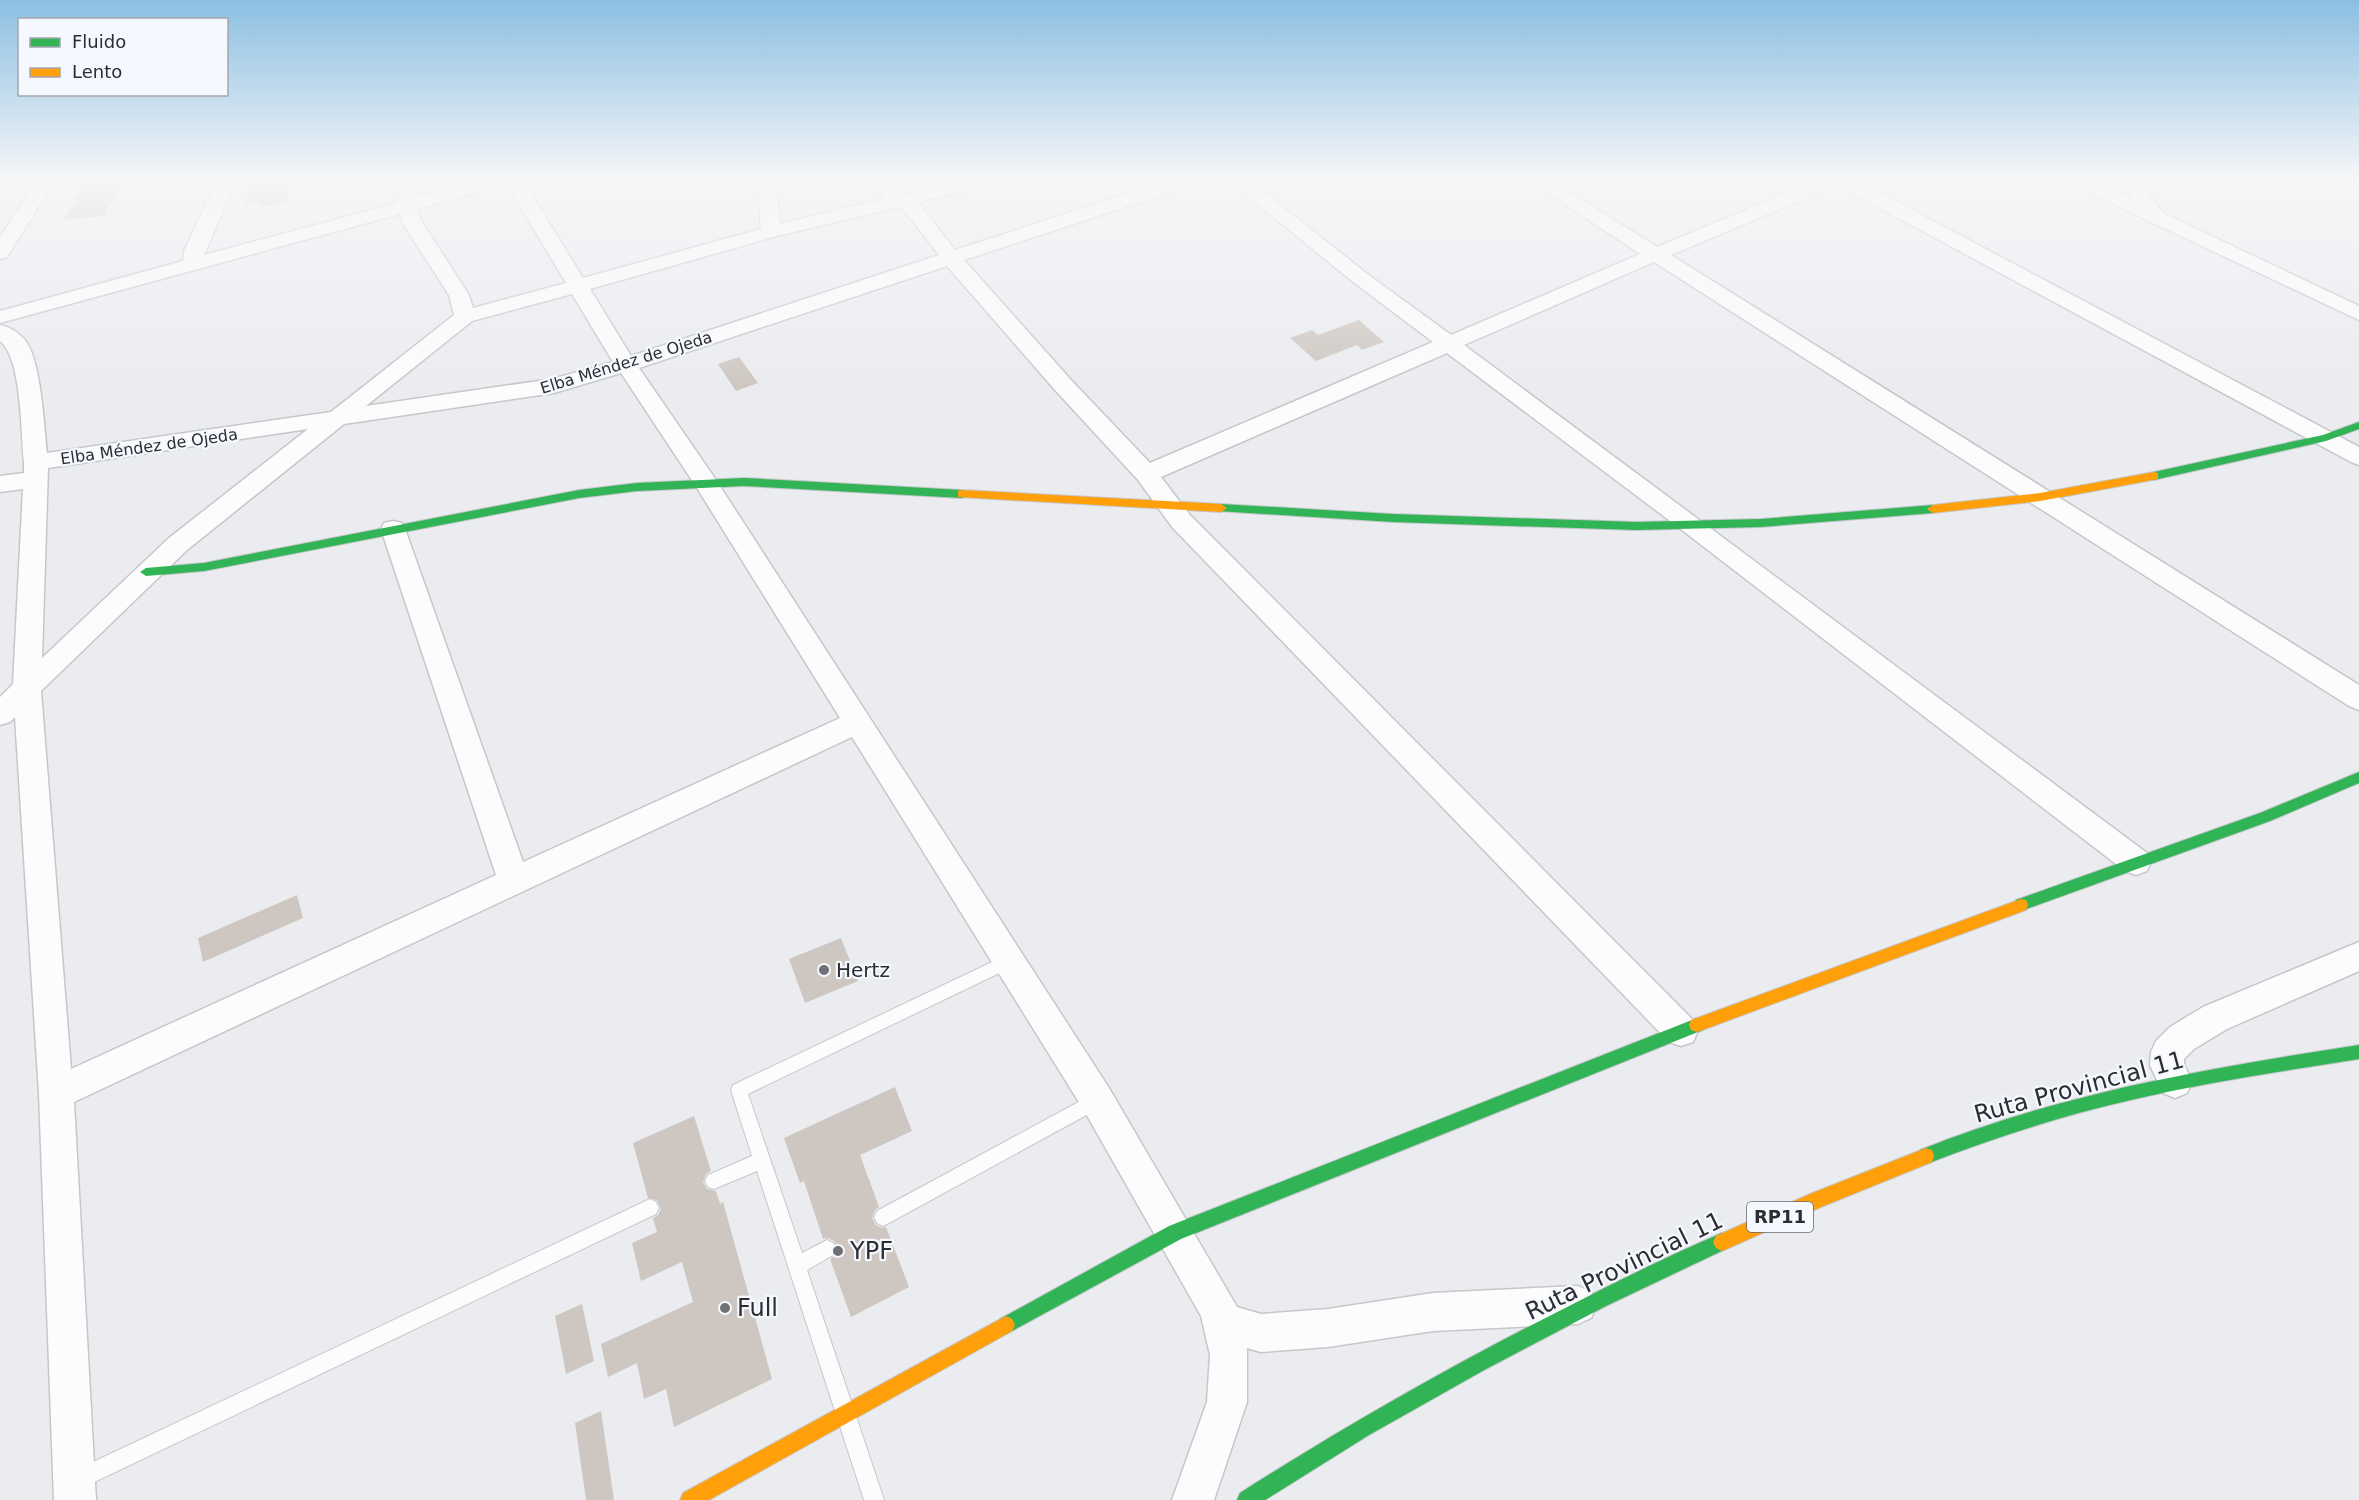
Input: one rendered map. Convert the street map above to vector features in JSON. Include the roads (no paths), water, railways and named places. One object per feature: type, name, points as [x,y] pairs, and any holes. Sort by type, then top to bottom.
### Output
[{"type":"street","points":[[194,263],[196,247]]},
{"type":"street","points":[[0,316],[251,247]]},
{"type":"street","points":[[428,247],[459,295],[465,317]]},
{"type":"street","points":[[555,247],[626,365],[706,483],[1097,1100],[1219,1310],[1229,1355],[1227,1402],[1193,1500]]},
{"type":"street","points":[[0,714],[146,572],[212,516],[465,317],[715,247]]},
{"type":"street","points":[[943,247],[1063,385],[1146,474],[1167,505],[1682,1030]]},
{"type":"street","name":"Elba Méndez de Ojeda","points":[[0,484],[36,471],[338,417],[532,391],[626,365],[984,247]]},
{"type":"street","points":[[1321,247],[2136,862]]},
{"type":"street","points":[[1643,247],[2359,699]]},
{"type":"street","points":[[1146,474],[1675,247]]},
{"type":"street","points":[[1968,247],[2359,457]]},
{"type":"street","points":[[2219,247],[2359,314]]},
{"type":"street","points":[[39,306],[25,318],[17,331],[8,337],[26,372],[36,471],[27,689],[56,1094],[75,1491]]},
{"type":"street","points":[[146,572],[204,567],[579,494],[637,487],[706,483],[787,483],[1404,518],[1636,526],[1761,523],[1977,506],[2040,497],[2182,471],[2326,438],[2359,426]]},
{"type":"street","points":[[393,529],[514,881]]},
{"type":"street","points":[[56,1094],[857,722]]},
{"type":"street","points":[[690,1500],[1175,1232],[1682,1030],[2136,862],[2265,817],[2359,777]]},
{"type":"street","points":[[2175,1082],[2167,1065],[2168,1052],[2182,1038],[2215,1018],[2359,956]]},
{"type":"street","name":"Ruta Provincial 11","points":[[1247,1500],[1317,1454],[1446,1380],[1592,1304],[1725,1241],[1860,1182],[1980,1135],[2101,1099],[2175,1082],[2359,1052]]},
{"type":"street","points":[[1222,1322],[1261,1333],[1328,1329],[1433,1312],[1592,1304]]},
{"type":"lane","points":[[874,1500],[739,1090],[1009,961]]},
{"type":"lane","points":[[883,1217],[1097,1100]]},
{"type":"lane","points":[[714,1181],[762,1160]]},
{"type":"lane","points":[[75,1491],[650,1208]]},
{"type":"lane","points":[[796,1266],[827,1249]]},
{"type":"place","name":"Hertz","points":[[824,970]]},
{"type":"place","name":"YPF","points":[[838,1251]]},
{"type":"place","name":"Full","points":[[725,1308]]}]
